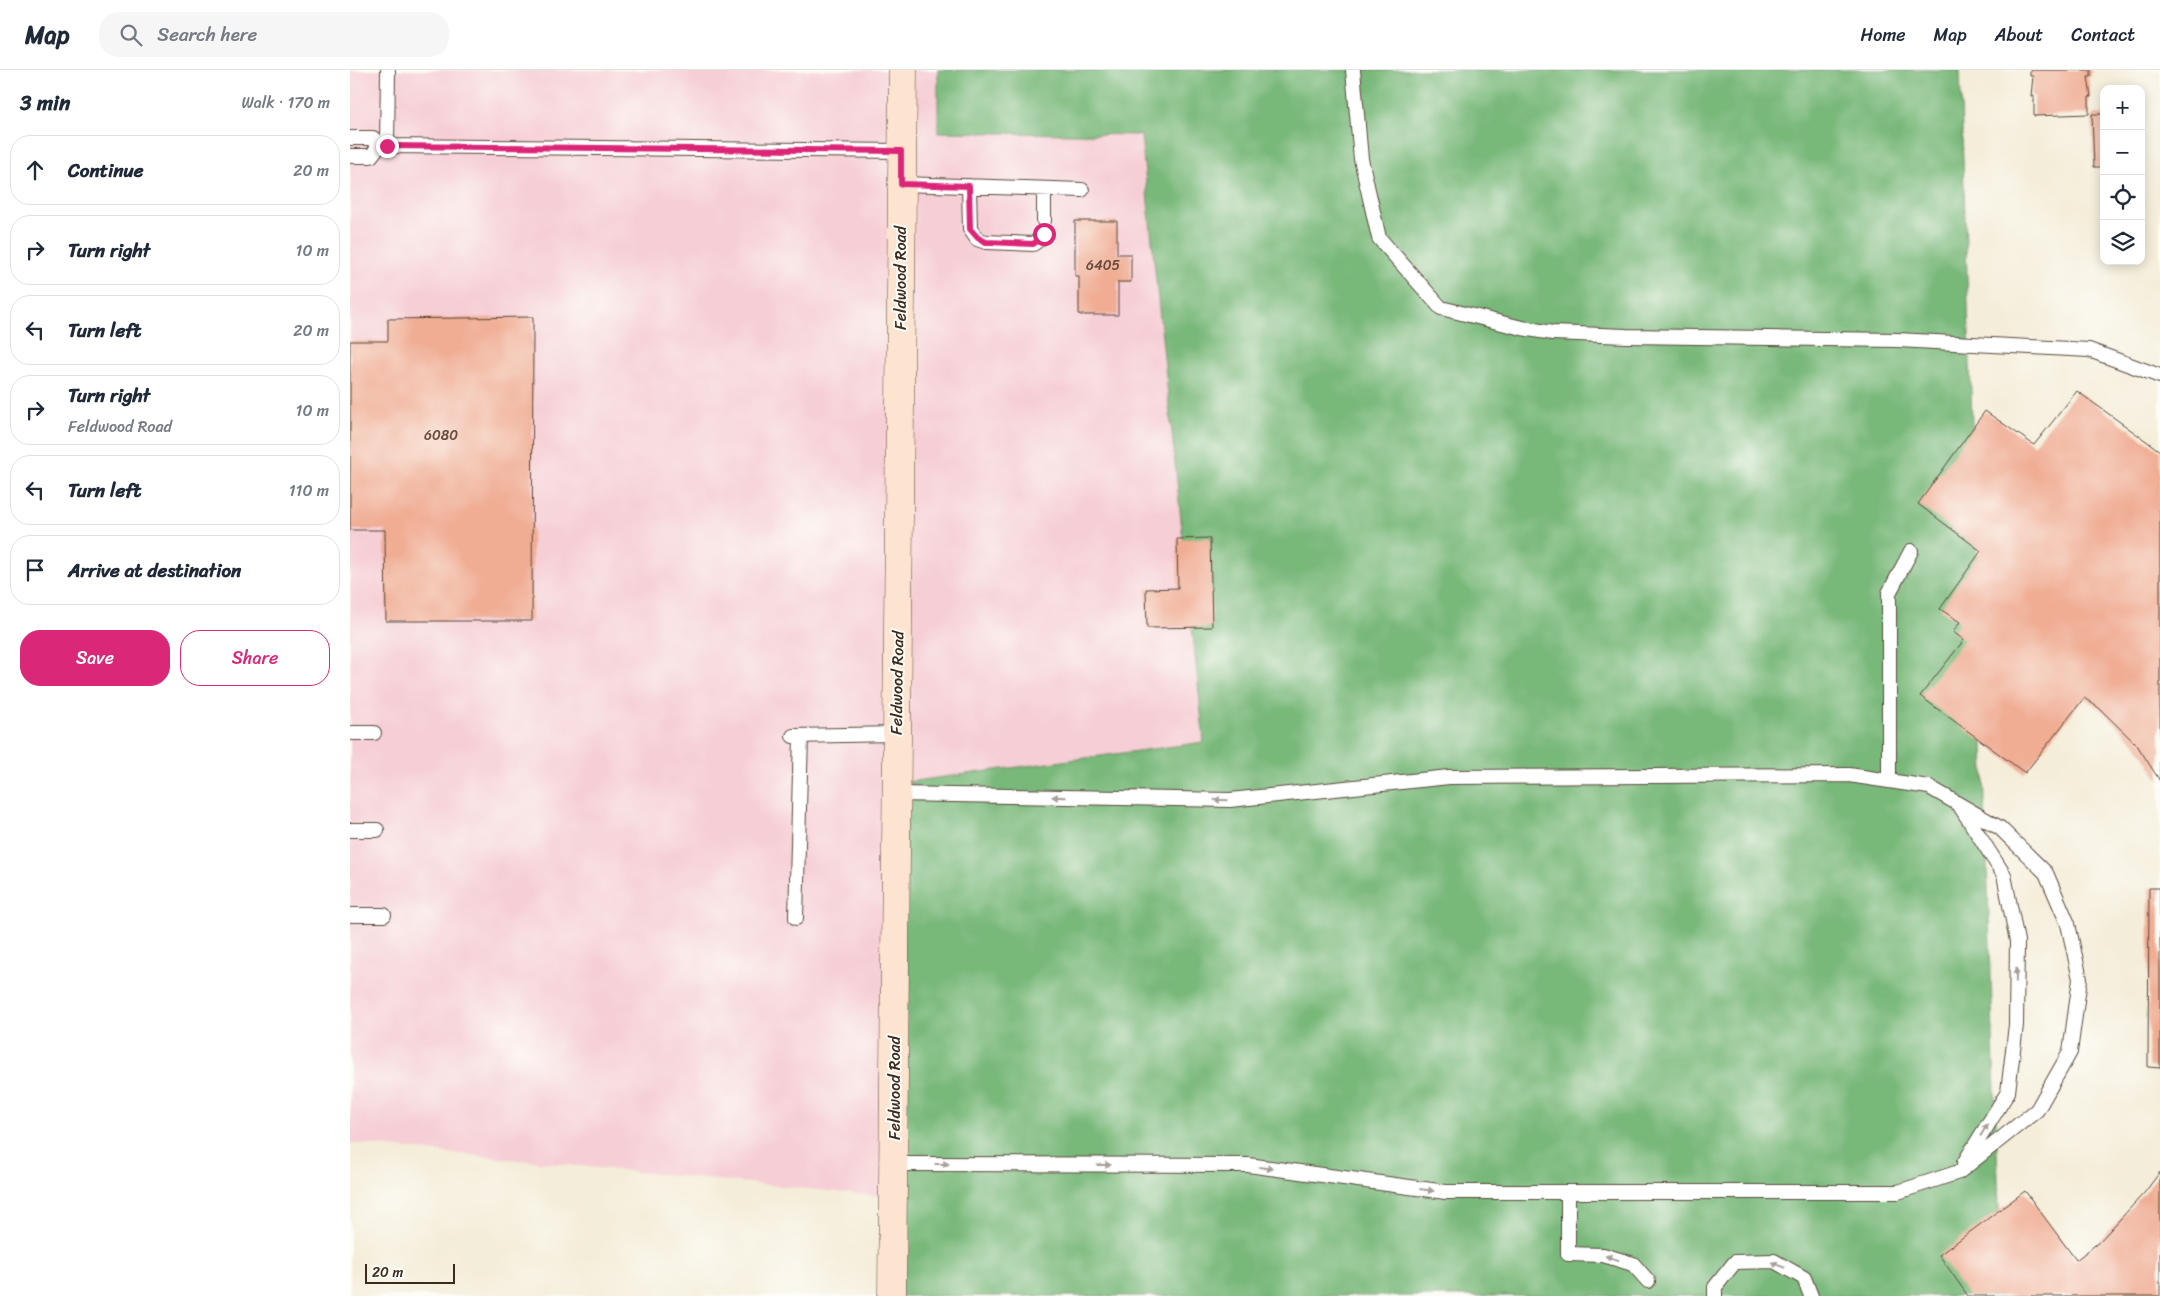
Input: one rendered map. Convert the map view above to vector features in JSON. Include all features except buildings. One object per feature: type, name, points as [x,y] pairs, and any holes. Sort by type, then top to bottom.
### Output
[{"type":"street","name":"Feldwood Road","points":[[892,1296],[903,70]]},
{"type":"lane","points":[[350,156],[371,156],[383,146],[388,70]]},
{"type":"lane","points":[[1353,70],[1362,159],[1380,238],[1442,308],[1522,328],[1553,333],[1626,336],[1897,340],[2089,350],[2160,376]]},
{"type":"lane","points":[[350,138],[373,138],[383,146],[901,151]]},
{"type":"lane","points":[[901,184],[1082,190]]},
{"type":"lane","points":[[969,186],[970,229],[978,238],[986,242],[1033,244],[1040,239],[1044,228],[1044,189]]},
{"type":"lane","points":[[1889,781],[1889,593],[1911,551]]},
{"type":"lane","points":[[350,733],[374,733]]},
{"type":"lane","points":[[796,918],[797,736],[896,734]]},
{"type":"lane","points":[[893,1164],[1248,1165],[1446,1192],[1898,1192],[1959,1172],[2037,1110],[2070,1052],[2080,979],[2068,924],[2046,873],[2000,828],[1929,787],[1849,775],[1449,777],[1230,800],[896,794]]},
{"type":"lane","points":[[1958,804],[2004,875],[2017,941],[2016,1025],[2008,1092],[1959,1172]]},
{"type":"lane","points":[[350,830],[377,830]]},
{"type":"lane","points":[[350,915],[384,915]]},
{"type":"lane","points":[[1568,1192],[1568,1254],[1603,1255],[1633,1264],[1648,1281]]},
{"type":"lane","points":[[1715,1296],[1714,1287],[1736,1262],[1774,1261],[1804,1278],[1811,1296]]},
{"type":"shaded area","points":[[350,70],[938,70],[938,132],[1141,135],[1204,742],[907,782],[888,1197],[350,1143]]},
{"type":"green space","points":[[938,70],[1960,70],[2002,1296],[888,1296],[907,782],[1204,742],[1141,135],[938,132]]},
{"type":"route","points":[[387,146],[901,151],[901,184],[969,186],[970,229],[978,238],[986,242],[1033,244],[1044,234]]}]
